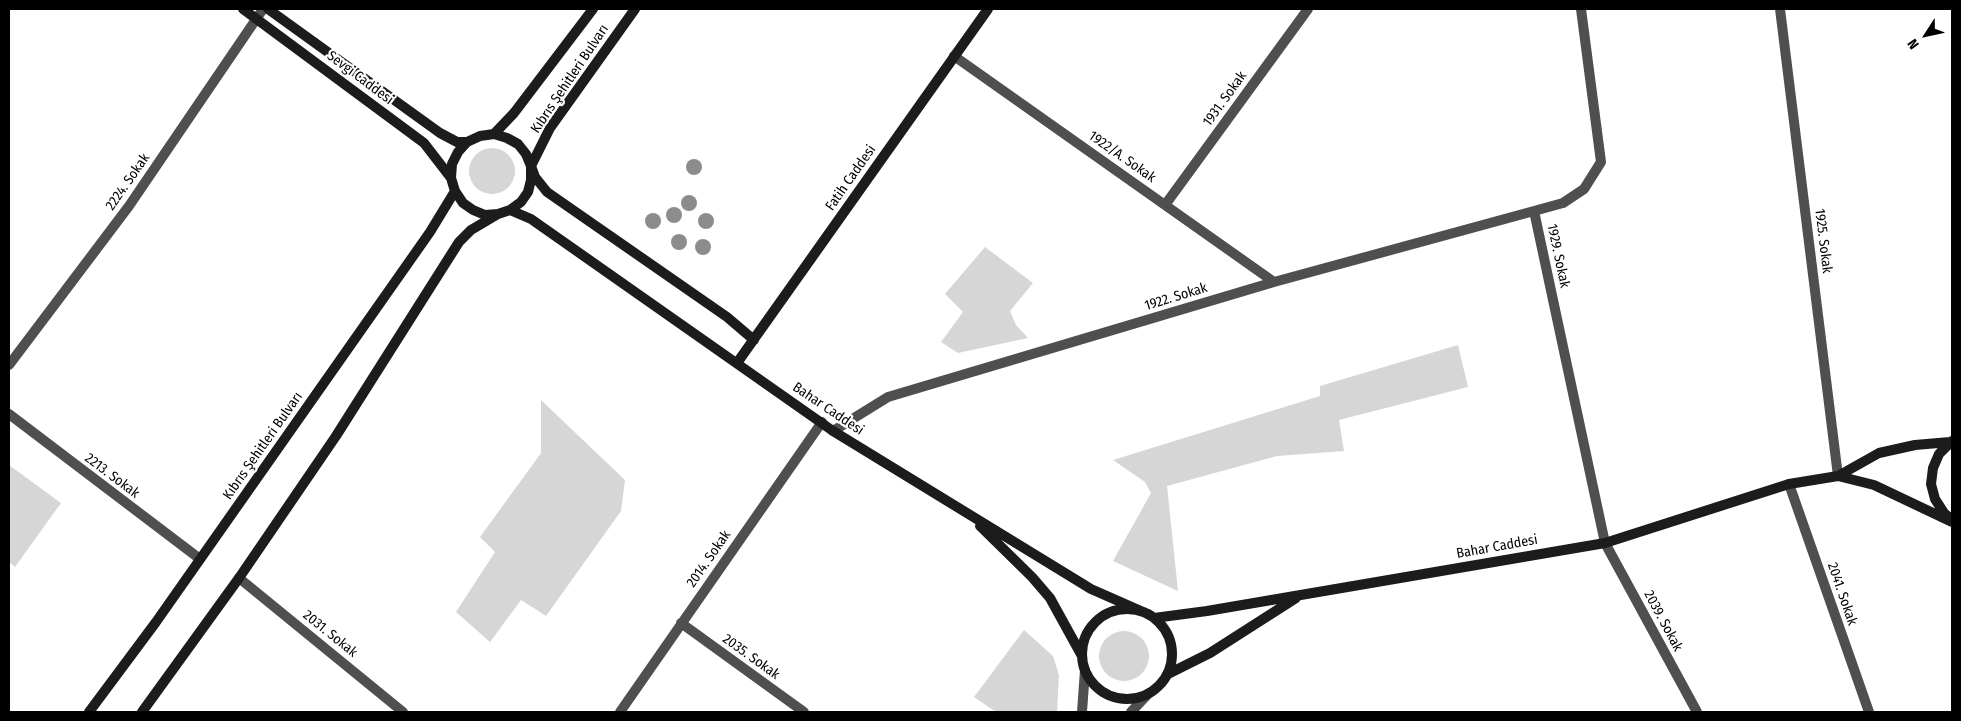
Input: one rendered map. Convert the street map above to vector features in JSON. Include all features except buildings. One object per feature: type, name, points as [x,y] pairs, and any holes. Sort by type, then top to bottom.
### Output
[{"type":"street","name":"Sevgi Caddesi","points":[[243,9],[424,144],[451,178]]},
{"type":"street","name":"2224. Sokak","points":[[9,365],[129,206],[263,9]]},
{"type":"street","points":[[268,9],[440,133],[457,142],[467,142]]},
{"type":"street","name":"Kıbrıs Şehitleri Bulvarı","points":[[494,134],[514,113],[593,9]]},
{"type":"street","name":"Kıbrıs Şehitleri Bulvarı","points":[[531,166],[550,128],[635,9]]},
{"type":"street","name":"Fatih Caddesi","points":[[737,363],[988,9]]},
{"type":"street","name":"1931. Sokak","points":[[1165,205],[1308,9]]},
{"type":"street","name":"1929. Sokak","points":[[1581,9],[1601,162],[1584,189],[1563,203],[1534,211],[1604,542]]},
{"type":"street","name":"1925. Sokak","points":[[1780,9],[1838,476]]},
{"type":"street","name":"1922/A. Sokak","points":[[954,56],[1274,282]]},
{"type":"street","points":[[498,214],[485,215],[462,203],[455,191],[451,178],[452,164],[458,152],[467,142],[480,136],[494,134],[518,144],[526,154],[535,177],[547,192],[727,317],[754,340]]},
{"type":"street","points":[[142,712],[239,578],[336,436],[459,242],[471,230],[498,214],[510,210],[521,202],[528,192],[531,180],[531,166]]},
{"type":"street","name":"Kıbrıs Şehitleri Bulvarı","points":[[89,712],[200,559],[430,232],[455,191]]},
{"type":"street","name":"Bahar Caddesi","points":[[510,210],[531,219],[833,431],[1091,589],[1141,612]]},
{"type":"street","name":"1922. Sokak","points":[[833,431],[888,397],[1274,282],[1534,211]]},
{"type":"street","name":"2213. Sokak","points":[[9,414],[200,559]]},
{"type":"street","name":"2014. Sokak","points":[[620,712],[822,422]]},
{"type":"street","points":[[1951,442],[1939,454],[1933,468],[1931,484],[1935,499],[1952,522]]},
{"type":"street","name":"Bahar Caddesi","points":[[1154,618],[1604,542],[1789,484],[1838,476],[1879,453],[1916,445],[1951,442]]},
{"type":"street","name":"Bahar Caddesi","points":[[1838,476],[1874,485],[1952,522]]},
{"type":"street","name":"2041. Sokak","points":[[1789,484],[1869,712]]},
{"type":"street","points":[[966,513],[1032,577],[1050,598],[1082,656],[1085,670],[1082,712]]},
{"type":"street","name":"2039. Sokak","points":[[1604,542],[1697,712]]},
{"type":"street","name":"2031. Sokak","points":[[239,578],[397,710]]},
{"type":"street","points":[[1168,674],[1210,653],[1299,595]]},
{"type":"street","points":[[1082,656],[1084,642],[1090,629],[1100,618],[1113,612],[1126,609],[1141,612],[1154,618],[1165,630],[1171,644],[1172,659],[1168,674],[1160,686],[1147,695],[1131,712]]},
{"type":"street","name":"2035. Sokak","points":[[681,624],[804,712]]},
{"type":"street","points":[[1085,670],[1092,682],[1103,692],[1117,698],[1132,699],[1147,695]]},
{"type":"shaded area","points":[[497,148],[501,149],[511,158],[514,162],[514,180],[505,190],[497,194],[487,194],[479,190],[470,180],[469,166],[473,158],[483,149]]},
{"type":"shaded area","points":[[985,247],[1033,283],[1010,311],[1016,325],[1028,338],[958,353],[941,342],[963,312],[945,294]]},
{"type":"shaded area","points":[[1458,345],[1468,387],[1339,420],[1344,451],[1277,456],[1167,486],[1178,591],[1113,561],[1151,493],[1145,482],[1113,460],[1320,396],[1320,386]]},
{"type":"shaded area","points":[[541,400],[625,480],[621,511],[546,616],[521,600],[490,642],[456,612],[495,552],[480,537],[541,453]]},
{"type":"shaded area","points":[[9,465],[61,503],[15,567],[9,562]]},
{"type":"shaded area","points":[[1024,630],[1053,656],[1059,675],[1057,712],[996,712],[974,697]]},
{"type":"shaded area","points":[[1124,631],[1134,633],[1142,638],[1147,646],[1149,656],[1147,666],[1142,674],[1134,679],[1124,681],[1114,679],[1106,674],[1101,666],[1099,656],[1101,646],[1106,638],[1114,633]]}]
